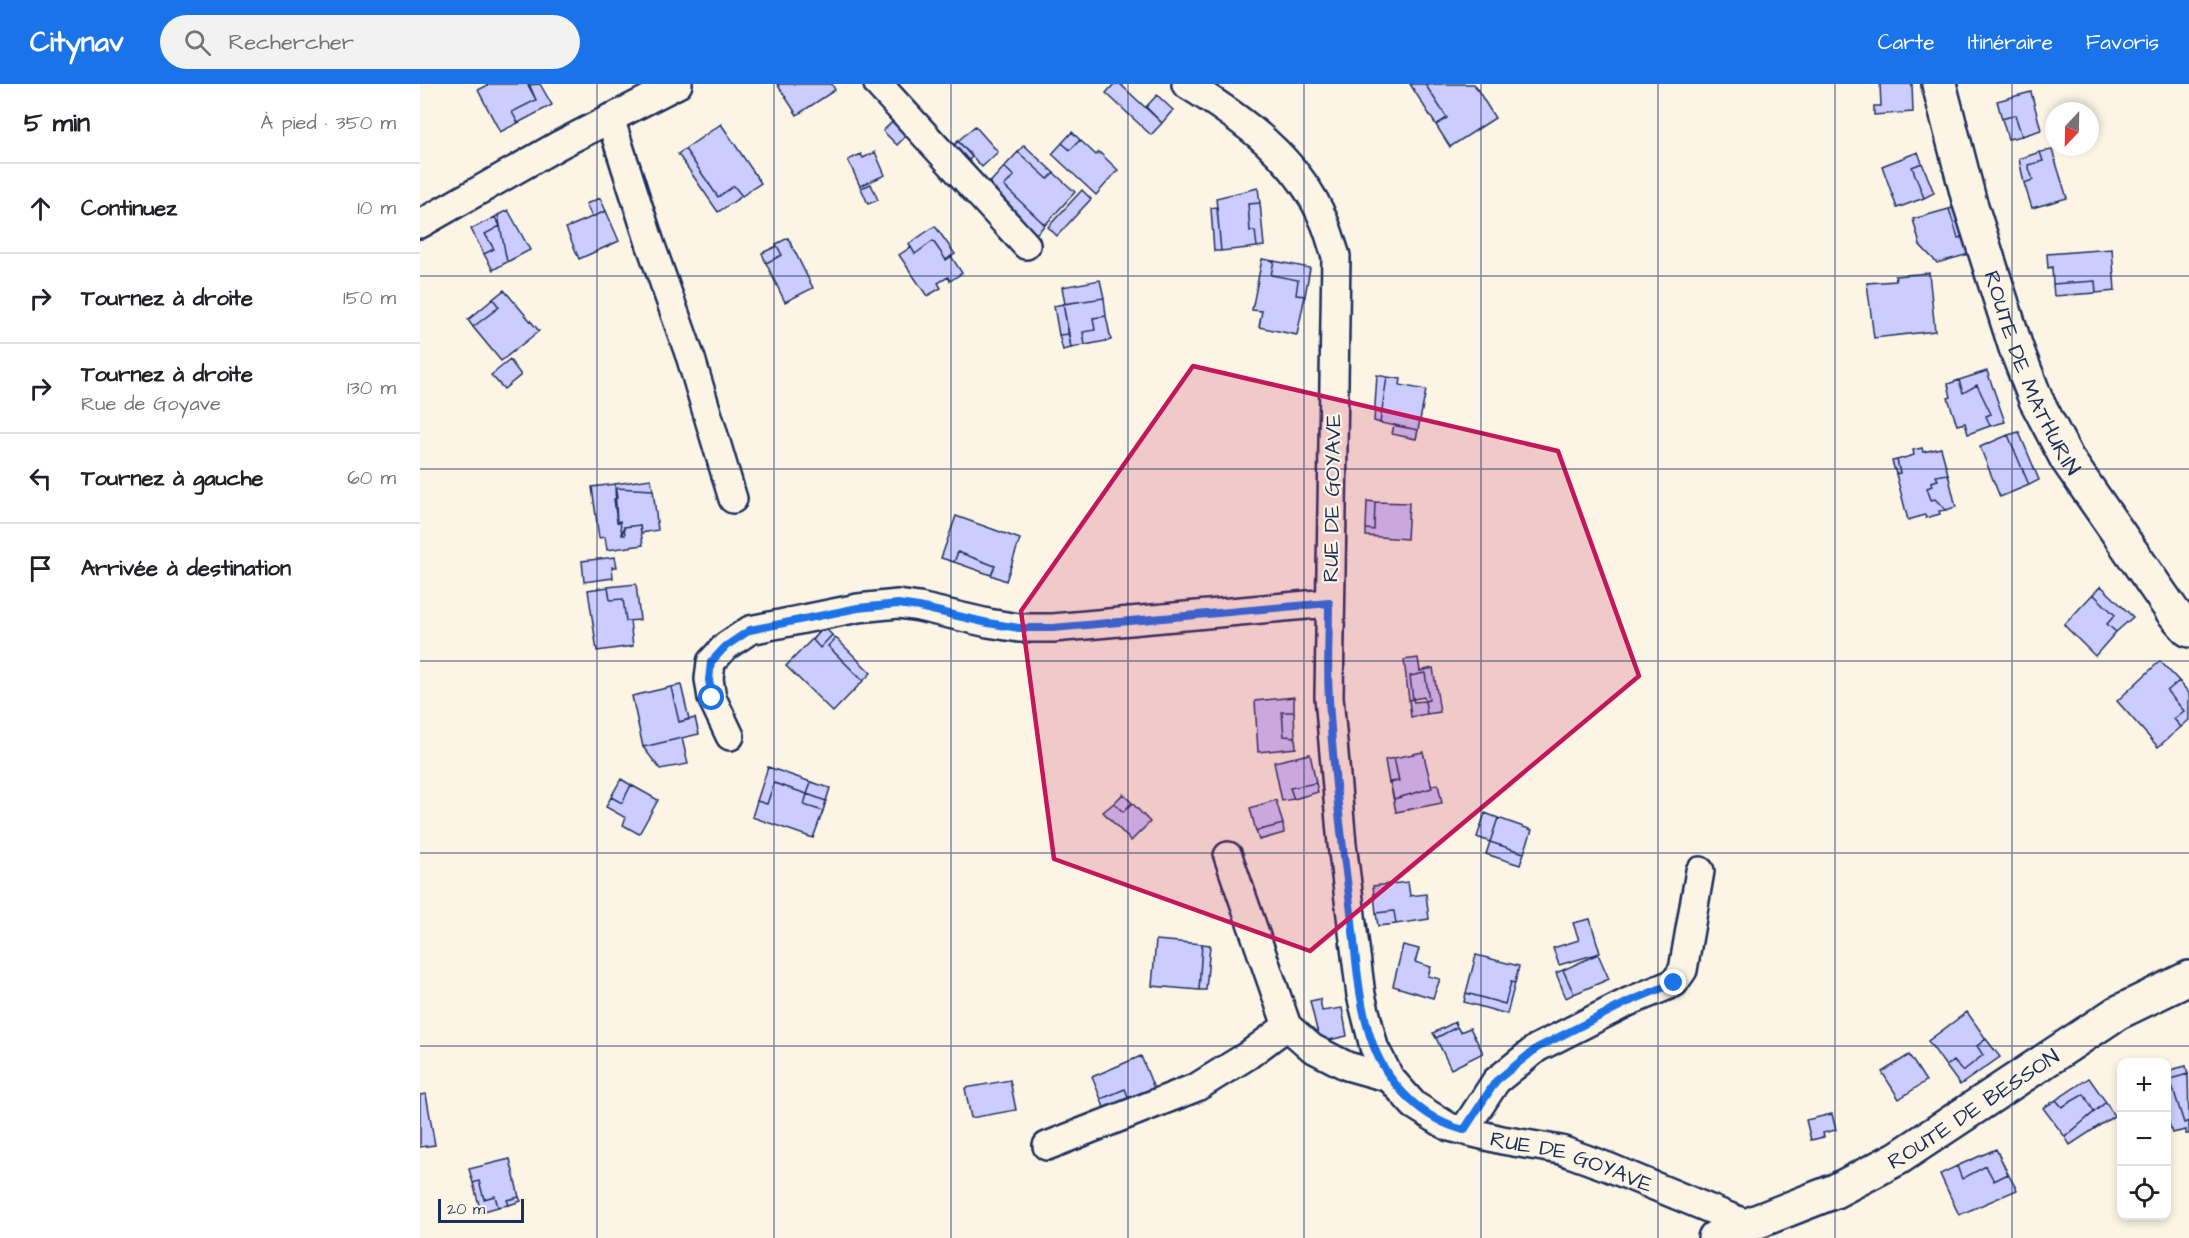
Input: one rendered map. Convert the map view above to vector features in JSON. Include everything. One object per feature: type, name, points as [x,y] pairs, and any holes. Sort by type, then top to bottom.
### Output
[{"type":"street","points":[[420,224],[559,145],[678,84]]},
{"type":"street","points":[[878,84],[1026,245]]},
{"type":"street","name":"RUE DE GOYAVE","points":[[1186,84],[1261,136],[1301,180],[1324,220],[1336,256],[1329,697],[1342,844],[1359,984],[1374,1047],[1390,1078],[1414,1105],[1449,1127],[1502,1140],[1561,1150],[1749,1225]]},
{"type":"street","name":"ROUTE DE MATHURIN","points":[[1939,84],[1968,200],[2016,348],[2036,400],[2067,459],[2173,612],[2189,630]]},
{"type":"street","points":[[610,118],[650,243],[691,359],[733,499]]},
{"type":"street","points":[[730,736],[712,698],[709,680],[711,662],[726,646],[750,630],[858,608],[898,604],[1019,628],[1053,628],[1329,603]]},
{"type":"street","points":[[1228,856],[1287,1026],[1312,1047],[1347,1066],[1390,1078]]},
{"type":"street","points":[[1464,1130],[1496,1081],[1537,1048],[1628,1002],[1674,983],[1683,970],[1700,871]]},
{"type":"street","name":"ROUTE DE BESSON","points":[[1715,1238],[1835,1191],[1898,1158],[2117,1013],[2189,978]]},
{"type":"street","points":[[1047,1146],[1197,1088],[1247,1056],[1287,1026]]},
{"type":"highlighted area","points":[[1193,366],[1558,451],[1639,676],[1310,951],[1054,859],[1021,611]]},
{"type":"building","points":[[490,84],[529,84],[536,100],[512,112],[518,123],[500,132],[478,90]]},
{"type":"building","points":[[540,84],[552,105],[518,123],[512,112],[536,100],[528,85]]},
{"type":"building","points":[[777,84],[832,84],[835,90],[797,115]]},
{"type":"building","points":[[1114,84],[1120,84],[1162,123],[1151,135],[1106,93]]},
{"type":"building","points":[[1410,84],[1425,84],[1447,118],[1436,125]]},
{"type":"building","points":[[1425,84],[1474,84],[1495,118],[1450,147],[1436,125],[1447,118]]},
{"type":"building","points":[[1880,84],[1912,84],[1913,112],[1874,115],[1874,106],[1881,106]]},
{"type":"building","points":[[2031,92],[2041,130],[2022,136],[2015,115],[2002,119],[1997,101]]},
{"type":"building","points":[[1157,95],[1173,110],[1162,123],[1146,107]]},
{"type":"building","points":[[2015,115],[2022,136],[2008,139],[2002,119]]},
{"type":"building","points":[[896,118],[909,133],[897,145],[883,131]]},
{"type":"building","points":[[721,124],[761,183],[742,196],[734,186],[718,197],[685,149]]},
{"type":"building","points":[[975,126],[998,152],[982,167],[958,141]]},
{"type":"building","points":[[1072,132],[1080,140],[1070,150],[1062,143]]},
{"type":"building","points":[[1080,140],[1096,155],[1099,152],[1118,170],[1096,195],[1052,154],[1062,143],[1070,150]]},
{"type":"building","points":[[958,141],[972,157],[965,164],[951,149]]},
{"type":"building","points":[[1024,145],[1054,173],[1048,179],[1018,152]]},
{"type":"building","points":[[685,149],[718,197],[734,186],[742,196],[718,212],[678,154]]},
{"type":"building","points":[[2045,151],[2045,156],[2054,156],[2067,198],[2032,208],[2024,183],[2033,180],[2028,165],[2043,161],[2040,152]]},
{"type":"building","points":[[875,152],[885,175],[860,186],[848,160],[861,154],[863,158]]},
{"type":"building","points":[[1018,152],[1048,179],[1054,173],[1075,192],[1045,225],[1004,186],[1014,176],[1004,167]]},
{"type":"building","points":[[1918,152],[1922,163],[1912,167],[1924,198],[1897,208],[1882,166]]},
{"type":"building","points":[[2040,152],[2043,161],[2028,165],[2033,180],[2024,183],[2019,159]]},
{"type":"building","points":[[1922,163],[1934,193],[1924,198],[1912,167]]},
{"type":"building","points":[[1004,167],[1014,176],[1004,186],[1045,225],[1036,234],[986,187]]},
{"type":"building","points":[[871,184],[878,200],[868,204],[861,188]]},
{"type":"building","points":[[1258,188],[1260,203],[1248,204],[1250,231],[1255,231],[1257,247],[1221,251],[1216,198]]},
{"type":"building","points":[[1082,190],[1091,199],[1057,236],[1048,227]]},
{"type":"building","points":[[600,198],[606,211],[592,217],[586,204]]},
{"type":"building","points":[[1260,203],[1264,246],[1257,247],[1255,231],[1250,231],[1248,204]]},
{"type":"building","points":[[1217,207],[1221,251],[1214,251],[1211,208]]},
{"type":"building","points":[[1956,207],[1964,237],[1958,238],[1949,209]]},
{"type":"building","points":[[1949,209],[1958,238],[1964,237],[1969,254],[1937,263],[1920,245],[1913,219]]},
{"type":"building","points":[[508,210],[530,250],[507,262],[498,215]]},
{"type":"building","points":[[606,211],[619,241],[579,259],[566,228]]},
{"type":"building","points":[[498,215],[507,262],[493,270],[484,254],[494,249],[485,234],[500,226],[495,217]]},
{"type":"building","points":[[495,217],[500,226],[485,234],[494,249],[484,254],[471,229]]},
{"type":"building","points":[[935,226],[955,254],[946,260],[933,241],[915,254],[909,244]]},
{"type":"building","points":[[788,238],[813,288],[785,302],[766,263],[782,255],[776,244]]},
{"type":"building","points":[[933,241],[946,260],[951,256],[962,273],[950,281],[948,277],[938,283],[941,288],[927,296],[899,255],[911,247],[915,254]]},
{"type":"building","points":[[777,246],[782,255],[766,263],[762,253]]},
{"type":"building","points":[[2112,249],[2115,291],[2096,293],[2095,281],[2053,284],[2052,267],[2048,268],[2047,254]]},
{"type":"building","points":[[1262,259],[1274,261],[1271,275],[1298,280],[1296,295],[1305,296],[1297,335],[1259,327],[1262,311],[1252,310]]},
{"type":"building","points":[[1274,261],[1310,268],[1305,296],[1296,295],[1298,280],[1271,275]]},
{"type":"building","points":[[1929,273],[1935,331],[1874,338],[1867,283],[1896,281],[1895,276]]},
{"type":"building","points":[[1100,280],[1104,298],[1065,304],[1062,287]]},
{"type":"building","points":[[2095,281],[2096,293],[2054,296],[2053,284]]},
{"type":"building","points":[[504,290],[539,331],[501,361],[473,327],[499,307],[493,299]]},
{"type":"building","points":[[1104,298],[1106,316],[1093,318],[1095,330],[1083,332],[1085,345],[1071,348],[1063,304]]},
{"type":"building","points":[[493,299],[499,307],[473,327],[468,320]]},
{"type":"building","points":[[1063,304],[1069,334],[1059,335],[1054,306]]},
{"type":"building","points":[[1106,316],[1111,340],[1085,345],[1083,332],[1095,330],[1093,318]]},
{"type":"building","points":[[1069,334],[1071,348],[1063,350],[1059,335]]},
{"type":"building","points":[[510,360],[521,375],[504,389],[491,375]]},
{"type":"building","points":[[1987,371],[2005,422],[1990,426],[1986,416],[1991,414],[1977,385],[1963,393],[1959,380]]},
{"type":"building","points":[[1377,375],[1387,377],[1380,423],[1374,421]]},
{"type":"building","points":[[1387,377],[1401,379],[1400,385],[1426,390],[1418,430],[1380,423]]},
{"type":"building","points":[[1959,380],[1963,393],[1977,385],[1991,414],[1986,416],[1990,426],[1968,434],[1965,423],[1957,425],[1948,398],[1951,397],[1948,384]]},
{"type":"building","points":[[1394,425],[1418,430],[1416,439],[1392,434]]},
{"type":"building","points":[[2019,432],[2039,480],[2029,485],[2008,435]]},
{"type":"building","points":[[2008,435],[2029,485],[2000,497],[1980,447]]},
{"type":"building","points":[[1922,448],[1923,452],[1941,448],[1948,474],[1936,476],[1938,480],[1931,482],[1932,486],[1927,488],[1931,500],[1935,499],[1946,510],[1926,518],[1925,515],[1908,520],[1896,474],[1900,473],[1897,460],[1914,455],[1913,450]]},
{"type":"building","points":[[1897,460],[1900,473],[1896,474],[1892,461]]},
{"type":"building","points":[[1948,474],[1956,507],[1946,510],[1935,499],[1931,500],[1927,488],[1932,486],[1931,482],[1938,480],[1936,476]]},
{"type":"building","points":[[651,479],[653,490],[615,488],[615,484]]},
{"type":"building","points":[[615,484],[617,522],[620,521],[622,535],[625,535],[624,527],[640,525],[643,545],[607,550],[605,537],[599,538],[592,487]]},
{"type":"building","points":[[615,488],[653,490],[658,530],[641,533],[640,525],[624,527],[622,535],[620,521],[617,522]]},
{"type":"building","points":[[1367,501],[1375,502],[1374,530],[1366,529]]},
{"type":"building","points":[[1375,502],[1409,503],[1407,539],[1366,536],[1366,529],[1374,530]]},
{"type":"building","points":[[956,516],[1020,539],[1006,581],[991,575],[995,566],[958,552],[954,562],[941,558]]},
{"type":"building","points":[[958,552],[995,566],[991,575],[954,562]]},
{"type":"building","points":[[615,557],[617,567],[612,567],[613,578],[584,582],[582,561]]},
{"type":"building","points":[[636,584],[640,620],[626,621],[623,599],[610,600],[608,587]]},
{"type":"building","points":[[2101,586],[2133,617],[2116,632],[2107,624],[2115,615],[2093,594]]},
{"type":"building","points":[[608,587],[610,600],[623,599],[626,621],[630,621],[633,646],[597,651],[588,590]]},
{"type":"building","points":[[2093,594],[2115,615],[2107,624],[2116,632],[2095,656],[2064,625]]},
{"type":"building","points":[[824,627],[813,640],[820,648],[832,635],[836,638],[828,646],[863,681],[833,712],[786,666]]},
{"type":"building","points":[[824,627],[832,635],[820,648],[813,640]]},
{"type":"building","points":[[836,638],[871,673],[863,681],[828,646]]},
{"type":"building","points":[[1418,658],[1420,671],[1433,668],[1440,712],[1427,714],[1425,701],[1429,700],[1425,673],[1410,676],[1413,699],[1409,700],[1404,660]]},
{"type":"building","points":[[2160,661],[2179,681],[2167,691],[2184,711],[2174,719],[2181,727],[2158,747],[2117,701]]},
{"type":"building","points":[[1425,673],[1429,700],[1425,701],[1424,697],[1413,699],[1410,676]]},
{"type":"building","points":[[2179,681],[2189,693],[2189,720],[2181,727],[2174,719],[2184,711],[2167,691]]},
{"type":"building","points":[[681,685],[689,719],[679,722],[671,687]]},
{"type":"building","points":[[671,687],[679,722],[695,718],[699,734],[643,747],[632,696]]},
{"type":"building","points":[[1294,697],[1294,712],[1282,712],[1284,736],[1295,737],[1296,748],[1258,752],[1255,701]]},
{"type":"building","points":[[1413,699],[1414,702],[1425,701],[1427,714],[1411,717],[1409,700]]},
{"type":"building","points":[[1282,712],[1294,712],[1295,737],[1284,736]]},
{"type":"building","points":[[682,738],[688,764],[660,769],[643,747]]},
{"type":"building","points":[[1423,752],[1432,788],[1394,799],[1390,782],[1399,781],[1394,758]]},
{"type":"building","points":[[1310,754],[1316,783],[1290,788],[1294,799],[1282,801],[1274,762]]},
{"type":"building","points":[[1394,758],[1399,781],[1389,783],[1385,760]]},
{"type":"building","points":[[768,767],[811,782],[807,794],[774,783],[767,804],[757,801]]},
{"type":"building","points":[[621,779],[631,785],[622,803],[611,797]]},
{"type":"building","points":[[811,782],[830,788],[826,801],[807,794]]},
{"type":"building","points":[[1390,782],[1394,799],[1432,788],[1431,785],[1438,784],[1442,803],[1396,812]]},
{"type":"building","points":[[774,783],[807,794],[804,805],[823,811],[813,838],[752,817],[757,801],[767,804]]},
{"type":"building","points":[[1316,783],[1318,792],[1294,799],[1290,788]]},
{"type":"building","points":[[631,785],[658,800],[639,834],[623,825],[626,818],[606,807],[611,797],[622,803]]},
{"type":"building","points":[[807,794],[826,801],[823,811],[804,805]]},
{"type":"building","points":[[1123,794],[1132,803],[1123,812],[1114,803]]},
{"type":"building","points":[[1276,800],[1283,824],[1256,831],[1250,808]]},
{"type":"building","points":[[1114,803],[1123,812],[1132,803],[1150,822],[1131,841],[1103,812]]},
{"type":"building","points":[[1485,813],[1498,818],[1490,842],[1477,837]]},
{"type":"building","points":[[1498,818],[1532,830],[1524,853],[1490,842]]},
{"type":"building","points":[[1283,824],[1284,833],[1259,840],[1256,831]]},
{"type":"building","points":[[1490,842],[1524,853],[1520,865],[1486,854]]},
{"type":"building","points":[[1408,882],[1410,896],[1426,894],[1429,919],[1396,924],[1394,911],[1376,913],[1373,886]]},
{"type":"building","points":[[1394,911],[1396,924],[1378,926],[1376,913]]},
{"type":"building","points":[[1590,919],[1600,953],[1559,965],[1553,948],[1579,940],[1573,923]]},
{"type":"building","points":[[1156,940],[1202,944],[1199,990],[1152,986]]},
{"type":"building","points":[[1202,944],[1210,945],[1206,990],[1199,990]]},
{"type":"building","points":[[1403,945],[1419,949],[1415,962],[1431,967],[1428,976],[1440,979],[1433,998],[1393,986]]},
{"type":"building","points":[[1598,954],[1609,979],[1574,994],[1563,970]]},
{"type":"building","points":[[1476,955],[1519,966],[1515,983],[1511,982],[1505,1004],[1466,993]]},
{"type":"building","points":[[1563,970],[1574,994],[1566,998],[1556,973]]},
{"type":"building","points":[[1511,982],[1515,983],[1507,1014],[1464,1002],[1466,993],[1505,1004]]},
{"type":"building","points":[[1320,999],[1322,1011],[1342,1008],[1347,1036],[1320,1042],[1310,1001]]},
{"type":"building","points":[[1967,1012],[1986,1039],[1977,1046],[1983,1055],[1963,1071],[1954,1061],[1946,1066],[1928,1041]]},
{"type":"building","points":[[1455,1022],[1457,1027],[1436,1038],[1433,1033]]},
{"type":"building","points":[[1457,1027],[1460,1032],[1470,1028],[1483,1053],[1451,1069],[1436,1038]]},
{"type":"building","points":[[1986,1039],[2000,1057],[1960,1085],[1946,1066],[1954,1061],[1963,1071],[1983,1055],[1977,1046]]},
{"type":"building","points":[[1909,1055],[1926,1081],[1899,1099],[1882,1072]]},
{"type":"building","points":[[1141,1056],[1155,1091],[1130,1101],[1125,1089],[1101,1099],[1092,1077]]},
{"type":"building","points":[[2186,1066],[2188,1074],[2171,1079],[2171,1070]]},
{"type":"building","points":[[2188,1074],[2189,1121],[2184,1123],[2171,1082],[2171,1079]]},
{"type":"building","points":[[2089,1078],[2106,1102],[2094,1112],[2084,1094],[2062,1107],[2056,1100]]},
{"type":"building","points":[[1010,1080],[1016,1110],[971,1118],[965,1088]]},
{"type":"building","points":[[2171,1082],[2184,1123],[2189,1121],[2189,1134],[2186,1134],[2186,1130],[2172,1133]]},
{"type":"building","points":[[1125,1089],[1130,1101],[1105,1111],[1101,1099]]},
{"type":"building","points":[[426,1094],[435,1145],[420,1147],[420,1095]]},
{"type":"building","points":[[2084,1094],[2094,1112],[2065,1137],[2043,1108],[2056,1100],[2062,1107]]},
{"type":"building","points":[[2106,1102],[2114,1116],[2070,1145],[2065,1137]]},
{"type":"building","points":[[1832,1114],[1836,1130],[1823,1133],[1824,1137],[1811,1140],[1806,1120]]},
{"type":"building","points":[[1996,1149],[2008,1174],[1994,1181],[1986,1166],[1962,1179],[1957,1166]]},
{"type":"building","points":[[510,1159],[519,1197],[507,1200],[509,1205],[498,1207],[495,1196],[484,1199],[479,1181],[473,1183],[469,1169]]},
{"type":"building","points":[[1957,1166],[1962,1179],[1986,1166],[1994,1181],[2008,1174],[2017,1190],[1959,1215],[1940,1174]]},
{"type":"building","points":[[479,1181],[484,1199],[495,1196],[498,1207],[481,1212],[473,1183]]},
{"type":"building","points":[[519,1197],[521,1201],[509,1205],[507,1200]]},
{"type":"route","points":[[712,698],[709,680],[711,662],[726,646],[750,630],[858,608],[898,604],[1019,628],[1053,628],[1329,603],[1329,697],[1342,844],[1361,995],[1374,1047],[1390,1078],[1414,1105],[1449,1127],[1464,1130],[1496,1081],[1537,1048],[1628,1002],[1674,983]]}]
